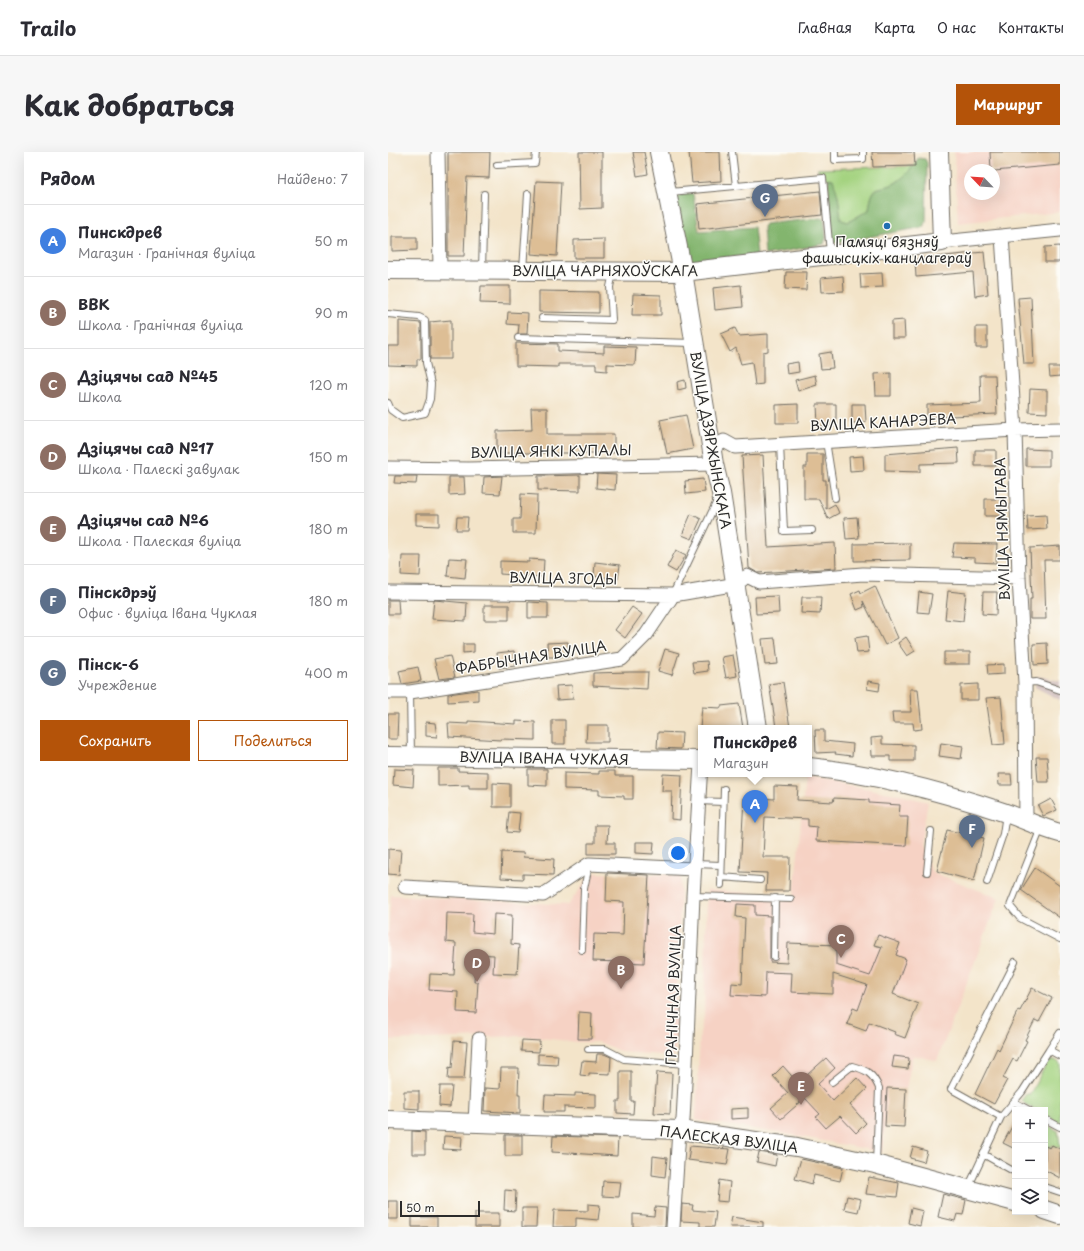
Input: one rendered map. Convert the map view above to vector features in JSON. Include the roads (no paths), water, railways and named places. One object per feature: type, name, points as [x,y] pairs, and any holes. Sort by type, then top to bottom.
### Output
[{"type":"street","points":[[438,152],[440,270]]},
{"type":"street","name":"ВУЛІЦА ДЗЯРЖЫНСКАГА","points":[[659,152],[683,272],[693,343],[737,584],[758,725]]},
{"type":"street","points":[[939,152],[942,242]]},
{"type":"street","name":"ВУЛІЦА ЧАРНЯХОЎСКАГА","points":[[388,270],[523,270],[613,273],[683,272],[1060,230]]},
{"type":"street","name":"ВУЛІЦА НЯМЫТАВА","points":[[1002,236],[1015,430],[1019,578],[1033,824]]},
{"type":"street","name":"ВУЛІЦА КАНАРЭЕВА","points":[[713,456],[724,441],[735,447],[1015,430],[1060,429]]},
{"type":"street","name":"ВУЛІЦА ЯНКІ КУПАЛЫ","points":[[388,468],[469,469],[713,456]]},
{"type":"street","name":"ВУЛІЦА ЗГОДЫ","points":[[388,592],[673,595],[737,584],[747,576],[759,582],[863,574],[1019,578]]},
{"type":"street","name":"ФАБРЫЧНАЯ ВУЛІЦА","points":[[388,692],[410,692],[622,659],[646,635],[673,595]]},
{"type":"street","name":"ВУЛІЦА ІВАНА ЧУКЛАЯ","points":[[388,756],[698,760]]},
{"type":"street","points":[[812,768],[896,781],[1006,813],[1060,833]]},
{"type":"street","name":"ГРАНІЧНАЯ ВУЛІЦА","points":[[673,1227],[679,1130],[683,1120],[694,867],[700,777]]},
{"type":"street","points":[[405,886],[543,895],[589,864],[694,867]]},
{"type":"street","points":[[475,1124],[479,1039]]},
{"type":"street","name":"ПАЛЕСКАЯ ВУЛІЦА","points":[[388,1120],[679,1130],[797,1147],[875,1164],[1012,1201]]},
{"type":"street","points":[[1048,1211],[1060,1215]]},
{"type":"lane","points":[[496,165],[535,163],[536,152]]},
{"type":"lane","points":[[732,152],[736,186]]},
{"type":"lane","points":[[835,152],[836,160],[863,159],[863,152]]},
{"type":"lane","points":[[666,192],[823,178],[830,255]]},
{"type":"lane","points":[[482,271],[484,194]]},
{"type":"lane","points":[[523,270],[528,194]]},
{"type":"lane","points":[[542,318],[612,320],[610,287],[613,273]]},
{"type":"lane","points":[[388,314],[419,317],[425,320],[426,363],[431,384],[430,398],[425,413],[402,418],[391,410],[388,403]]},
{"type":"lane","points":[[518,338],[693,343]]},
{"type":"lane","points":[[826,441],[835,498]]},
{"type":"lane","points":[[780,444],[784,531],[812,530]]},
{"type":"lane","points":[[673,595],[721,493]]},
{"type":"lane","points":[[1025,683],[1036,682],[1060,690]]},
{"type":"lane","points":[[410,692],[411,757]]},
{"type":"lane","points":[[721,885],[724,789]]},
{"type":"lane","points":[[698,801],[723,802]]},
{"type":"lane","points":[[987,882],[1003,834],[1006,813]]},
{"type":"lane","points":[[1033,824],[1010,906],[1020,918],[1060,939]]},
{"type":"lane","points":[[927,872],[931,831]]},
{"type":"lane","points":[[582,950],[584,889],[589,864]]},
{"type":"lane","points":[[694,867],[721,865]]},
{"type":"lane","points":[[721,877],[760,880]]},
{"type":"lane","points":[[693,896],[791,898]]},
{"type":"lane","points":[[774,957],[775,898]]},
{"type":"lane","points":[[1001,1117],[951,1088],[1015,962]]},
{"type":"lane","points":[[968,1188],[1001,1117],[1022,1092],[1060,1033]]},
{"type":"lane","points":[[588,1049],[606,1049],[624,1059],[686,1064]]},
{"type":"lane","points":[[1050,1050],[1060,1056]]},
{"type":"lane","points":[[832,1082],[852,1066],[864,1069],[874,1077],[879,1088],[875,1164]]},
{"type":"lane","points":[[1014,1102],[1023,1107]]},
{"type":"lane","points":[[1048,1120],[1060,1127]]},
{"type":"lane","points":[[983,1154],[1012,1170]]},
{"type":"lane","points":[[1048,1189],[1060,1192]]},
{"type":"place","name":"Пінск-6","points":[[765,217]]},
{"type":"place","name":"Памяці вязняў фашысцкіх канцлагераў","points":[[887,226]]},
{"type":"place","name":"Пинскдрев","points":[[755,823]]},
{"type":"place","name":"Пінскдрэў","points":[[972,848]]},
{"type":"place","name":"Дзіцячы сад №45","points":[[841,958]]},
{"type":"place","name":"Дзіцячы сад №17","points":[[477,982]]},
{"type":"place","name":"ВВК","points":[[621,989]]},
{"type":"place","name":"Дзіцячы сад №6","points":[[801,1105]]}]
